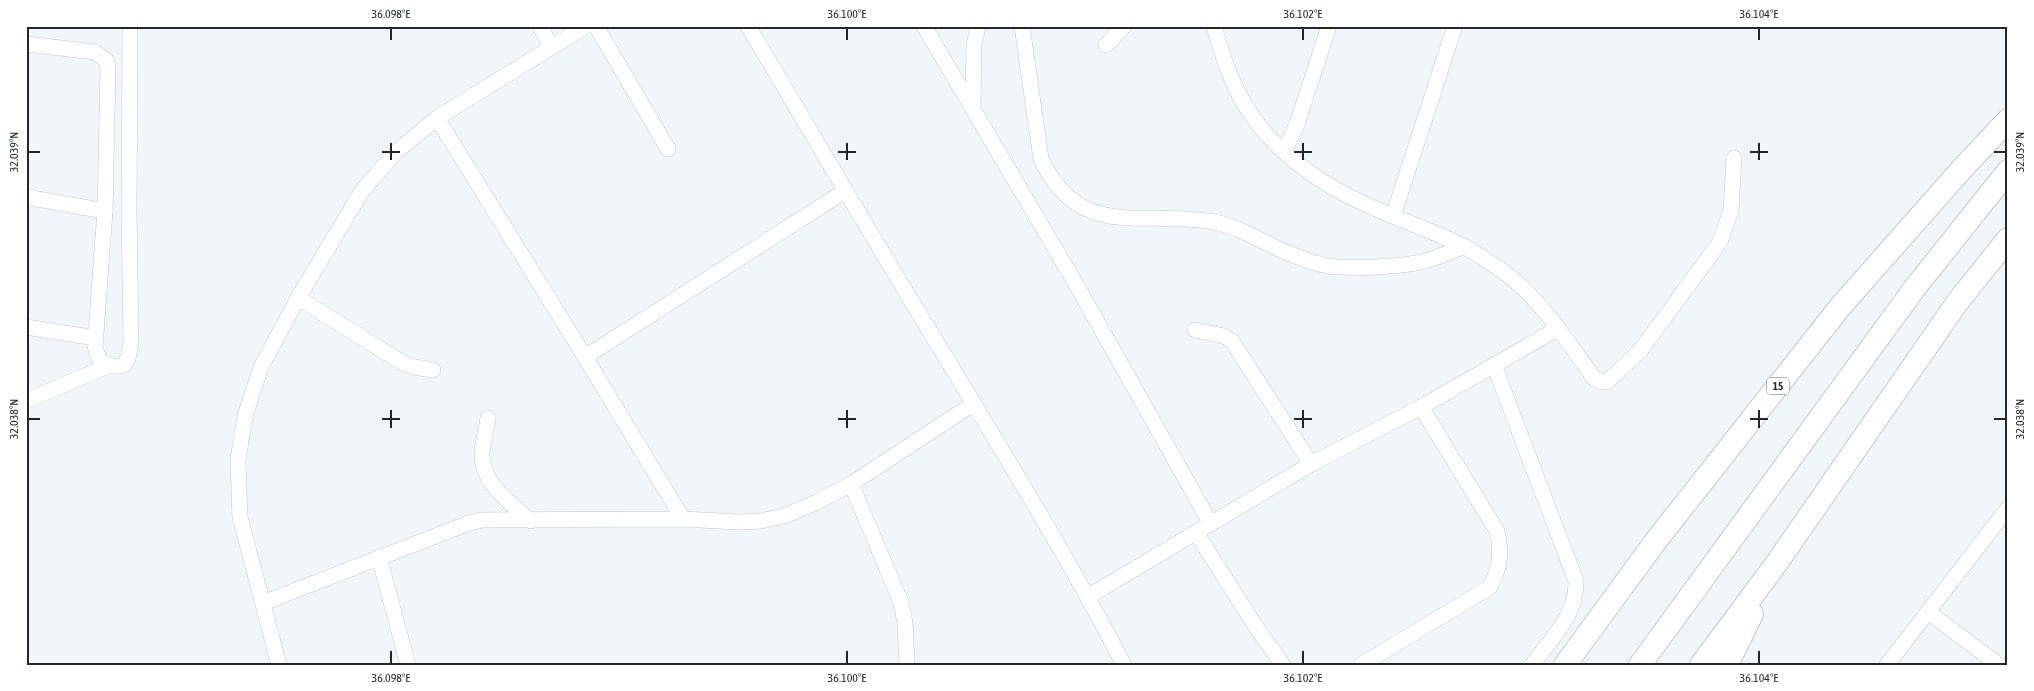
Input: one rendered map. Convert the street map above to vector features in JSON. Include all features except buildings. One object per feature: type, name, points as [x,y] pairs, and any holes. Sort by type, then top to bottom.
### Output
[{"type":"highway","name":"15","points":[[1565,665],[1656,542],[1840,307],[1961,170],[2008,120]]},
{"type":"highway","points":[[1640,665],[1914,289],[2008,171]]},
{"type":"highway","points":[[1701,665],[1776,564],[1959,300],[2008,238]]},
{"type":"highway","points":[[1727,665],[1776,564]]},
{"type":"street","points":[[26,44],[95,52],[106,60],[108,66],[105,211],[96,338],[97,355],[101,362],[108,366],[116,367],[124,365],[132,343],[129,212],[130,26]]},
{"type":"street","points":[[540,26],[551,47]]},
{"type":"street","points":[[279,665],[240,517],[238,460],[245,416],[261,367],[298,298],[362,191],[396,152],[437,118],[586,26]]},
{"type":"street","points":[[596,26],[668,149]]},
{"type":"street","points":[[748,26],[1089,596],[1124,665]]},
{"type":"street","points":[[924,26],[1073,279],[1211,524]]},
{"type":"street","points":[[973,109],[974,46],[978,26]]},
{"type":"street","points":[[1022,26],[1041,159],[1048,174],[1059,188],[1075,203],[1092,212],[1121,217],[1215,222],[1232,227],[1307,260],[1337,267],[1419,262],[1464,246]]},
{"type":"street","points":[[1106,45],[1124,26]]},
{"type":"street","points":[[1214,26],[1234,86],[1255,120],[1284,152],[1326,184],[1393,216],[1464,246],[1503,272],[1529,294],[1595,379],[1602,382],[1614,377],[1640,351],[1720,242],[1731,210],[1734,158]]},
{"type":"street","points":[[1284,152],[1297,124],[1329,26]]},
{"type":"street","points":[[1393,216],[1455,26]]},
{"type":"street","points":[[437,118],[683,519]]},
{"type":"street","points":[[585,357],[845,191]]},
{"type":"street","points":[[26,197],[105,211]]},
{"type":"street","points":[[298,298],[403,362],[414,367],[433,370]]},
{"type":"street","points":[[26,327],[96,338]]},
{"type":"street","points":[[1089,596],[1197,534],[1311,464],[1421,407],[1558,329]]},
{"type":"street","points":[[1196,330],[1224,336],[1232,341],[1311,464]]},
{"type":"street","points":[[26,401],[108,366]]},
{"type":"street","points":[[1494,366],[1576,581],[1574,604],[1568,616],[1532,665]]},
{"type":"street","points":[[263,602],[469,523],[482,520],[683,519],[738,522],[762,521],[784,516],[815,503],[851,484],[974,404]]},
{"type":"street","points":[[1361,665],[1490,587],[1500,560],[1500,545],[1497,531],[1421,407]]},
{"type":"street","points":[[488,418],[482,454],[486,475],[498,492],[531,521]]},
{"type":"street","points":[[851,484],[901,602],[905,623],[907,665]]},
{"type":"street","points":[[1888,665],[2008,508]]},
{"type":"street","points":[[1197,534],[1256,628],[1283,665]]},
{"type":"street","points":[[379,557],[408,665]]},
{"type":"street","points":[[1928,612],[1999,665]]}]
